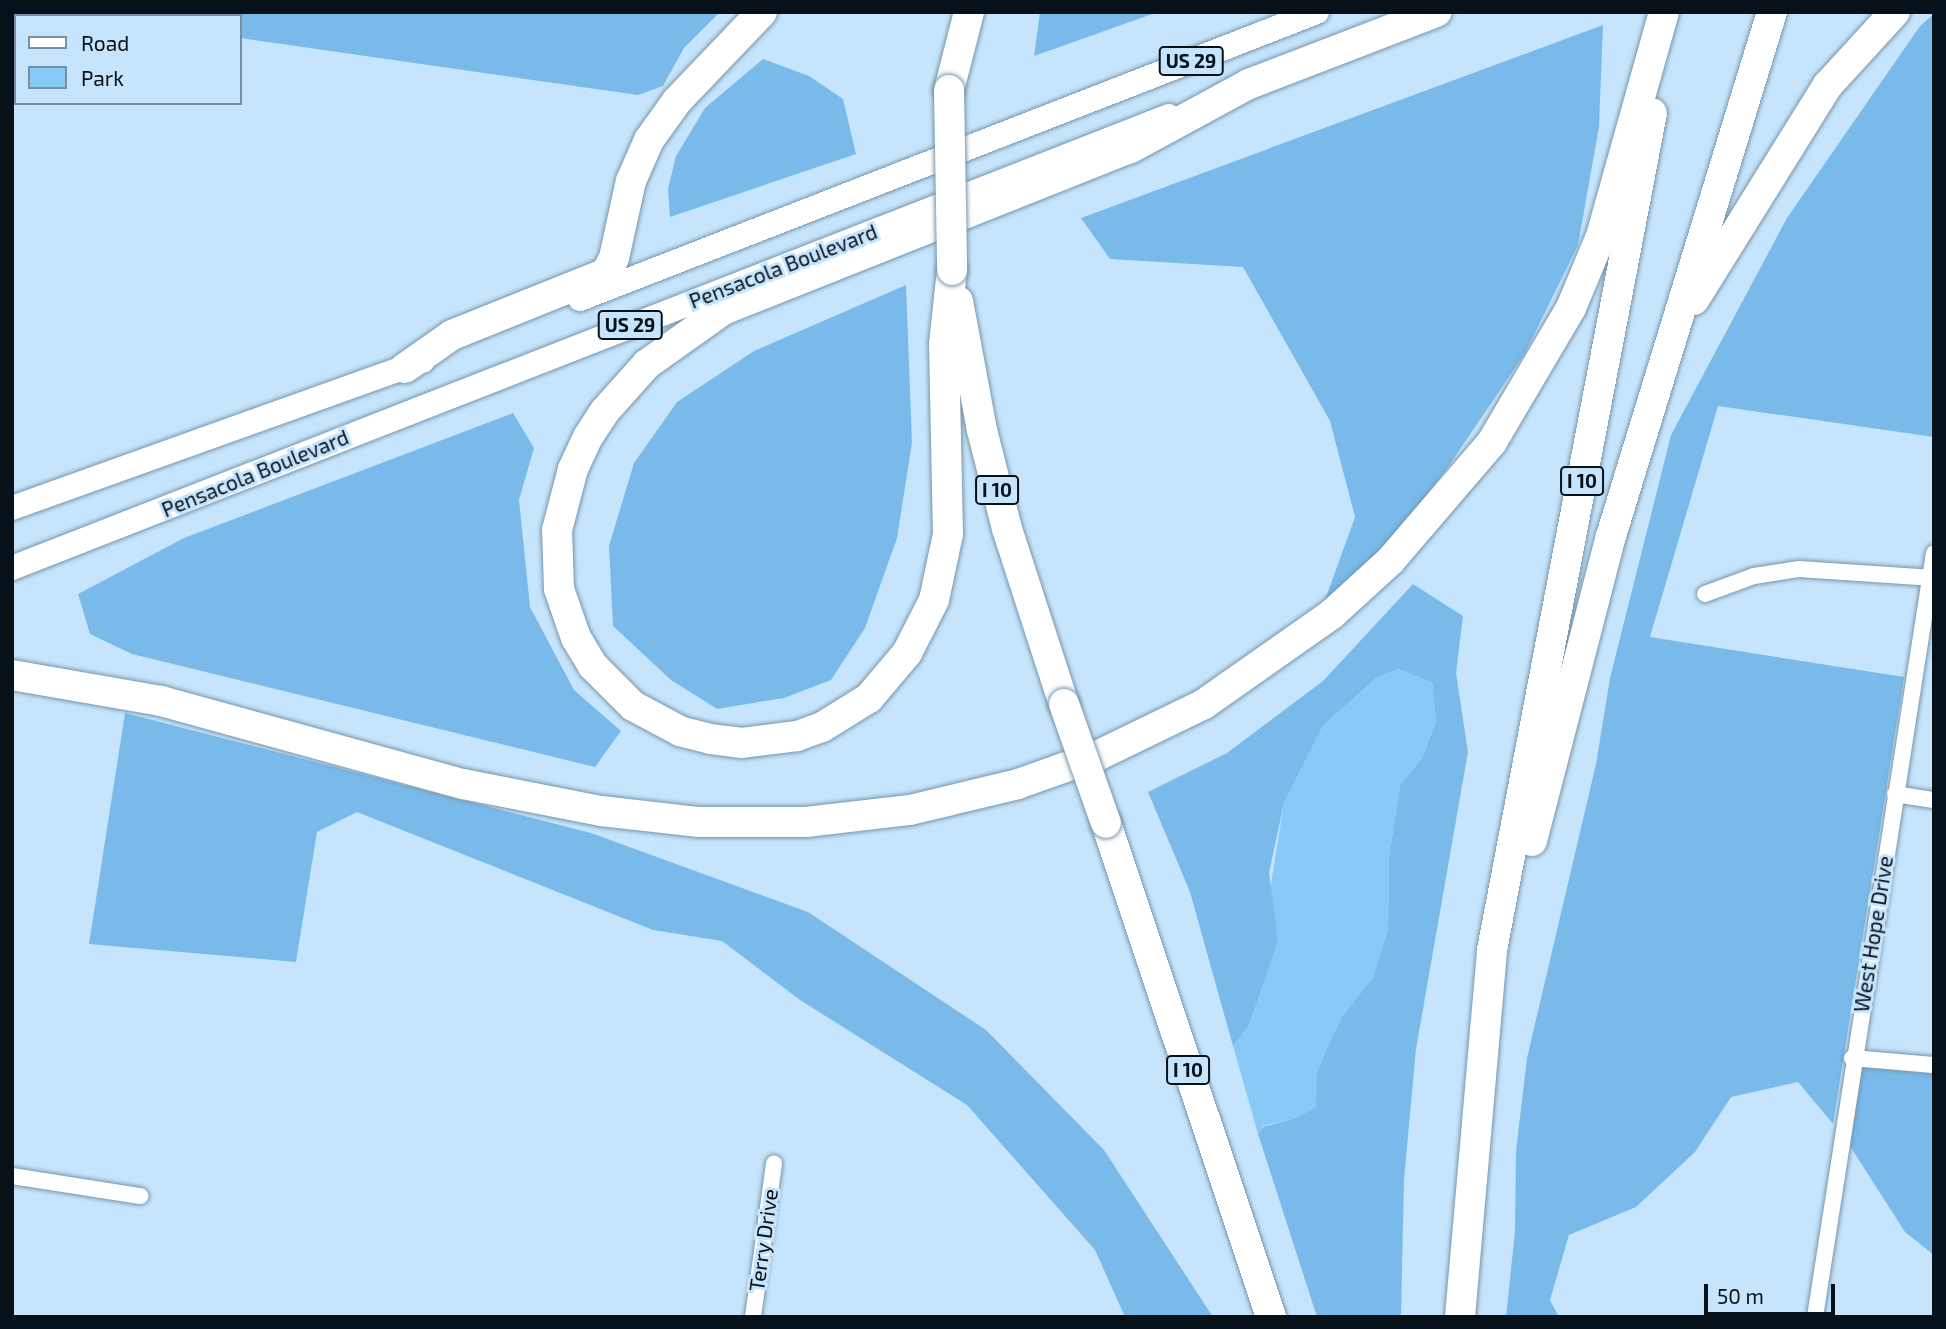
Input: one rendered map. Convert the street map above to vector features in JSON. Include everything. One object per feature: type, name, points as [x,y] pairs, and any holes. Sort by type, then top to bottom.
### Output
[{"type":"highway","points":[[405,368],[452,335],[606,273],[614,258],[631,181],[649,140],[677,101],[762,12]]},
{"type":"highway","name":"I 10","points":[[955,12],[949,90],[952,270],[982,430],[1007,529],[1271,1317]]},
{"type":"highway","points":[[949,90],[969,12]]},
{"type":"highway","name":"Pensacola Boulevard","points":[[1249,84],[1437,12]]},
{"type":"highway","points":[[12,675],[142,696],[463,784],[601,811],[699,822],[806,822],[910,810],[1018,784],[1099,755],[1204,704],[1332,614],[1390,561],[1492,442],[1571,308],[1601,236],[1666,12]]},
{"type":"highway","name":"I 10","points":[[1460,1317],[1492,950],[1641,181],[1666,12]]},
{"type":"highway","points":[[1492,950],[1529,853],[1611,536],[1772,12]]},
{"type":"highway","points":[[1670,339],[1828,85],[1895,12]]},
{"type":"highway","points":[[952,270],[944,344],[948,534],[934,600],[907,653],[869,698],[822,727],[797,736],[742,743],[711,739],[680,731],[633,706],[593,666],[576,638],[559,589],[556,561],[557,530],[573,469],[605,411],[627,384],[723,310],[1132,148],[1249,84]]},
{"type":"main road","name":"Pensacola Boulevard","points":[[12,508],[405,368],[1317,12]]},
{"type":"main road","name":"Pensacola Boulevard","points":[[12,568],[1249,84]]},
{"type":"street","name":"West Hope Drive","points":[[1815,1317],[1853,1058],[1934,553]]},
{"type":"street","points":[[1704,594],[1754,576],[1799,569],[1932,578]]},
{"type":"street","points":[[1895,794],[1934,800]]},
{"type":"street","points":[[1853,1058],[1934,1065]]},
{"type":"street","name":"Terry Drive","points":[[752,1317],[774,1163]]},
{"type":"street","points":[[12,1176],[140,1196]]},
{"type":"green space","points":[[1399,669],[1432,681],[1436,722],[1422,758],[1400,787],[1389,858],[1388,929],[1373,979],[1341,1018],[1317,1071],[1317,1107],[1296,1118],[1263,1126],[1258,1134],[1233,1046],[1248,1027],[1284,803],[1323,726],[1376,678]]},
{"type":"shaded area","points":[[65,12],[720,12],[684,48],[663,86],[638,95],[242,38],[242,14]]},
{"type":"shaded area","points":[[1040,12],[1158,12],[1034,56]]},
{"type":"shaded area","points":[[1934,14],[1934,437],[1718,406],[1650,637],[1904,677],[1833,1124],[1798,1082],[1731,1097],[1695,1152],[1636,1207],[1569,1235],[1550,1300],[1559,1317],[1506,1317],[1515,1231],[1516,1151],[1527,1058],[1596,764],[1610,678],[1671,435],[1787,218],[1920,26]]},
{"type":"shaded area","points":[[1603,25],[1599,127],[1578,245],[1525,353],[1448,467],[1378,559],[1325,600],[1355,517],[1330,421],[1243,267],[1110,259],[1081,218]]},
{"type":"shaded area","points":[[763,59],[809,76],[843,99],[856,154],[670,217],[668,189],[676,156],[705,108]]},
{"type":"shaded area","points":[[906,285],[912,443],[897,538],[865,628],[831,680],[784,698],[717,709],[671,680],[613,626],[609,546],[634,463],[677,402],[754,351]]},
{"type":"shaded area","points":[[513,413],[534,448],[519,500],[530,607],[574,690],[621,731],[595,767],[132,654],[90,634],[78,594],[184,538]]},
{"type":"shaded area","points":[[1413,584],[1463,616],[1456,673],[1468,752],[1416,1049],[1404,1180],[1401,1317],[1317,1317],[1258,1134],[1263,1127],[1296,1118],[1316,1107],[1317,1071],[1341,1018],[1373,978],[1388,929],[1389,858],[1400,786],[1422,758],[1436,722],[1432,682],[1399,669],[1376,678],[1323,726],[1284,803],[1269,873],[1278,941],[1248,1027],[1233,1046],[1190,892],[1148,792],[1227,753],[1323,681]]},
{"type":"shaded area","points":[[125,713],[591,833],[808,912],[986,1030],[1104,1150],[1213,1317],[1125,1317],[1095,1250],[967,1105],[800,1000],[722,941],[653,930],[357,812],[317,832],[296,962],[89,944]]},
{"type":"shaded area","points":[[1861,1067],[1934,1074],[1934,1255],[1905,1232],[1850,1146]]}]
